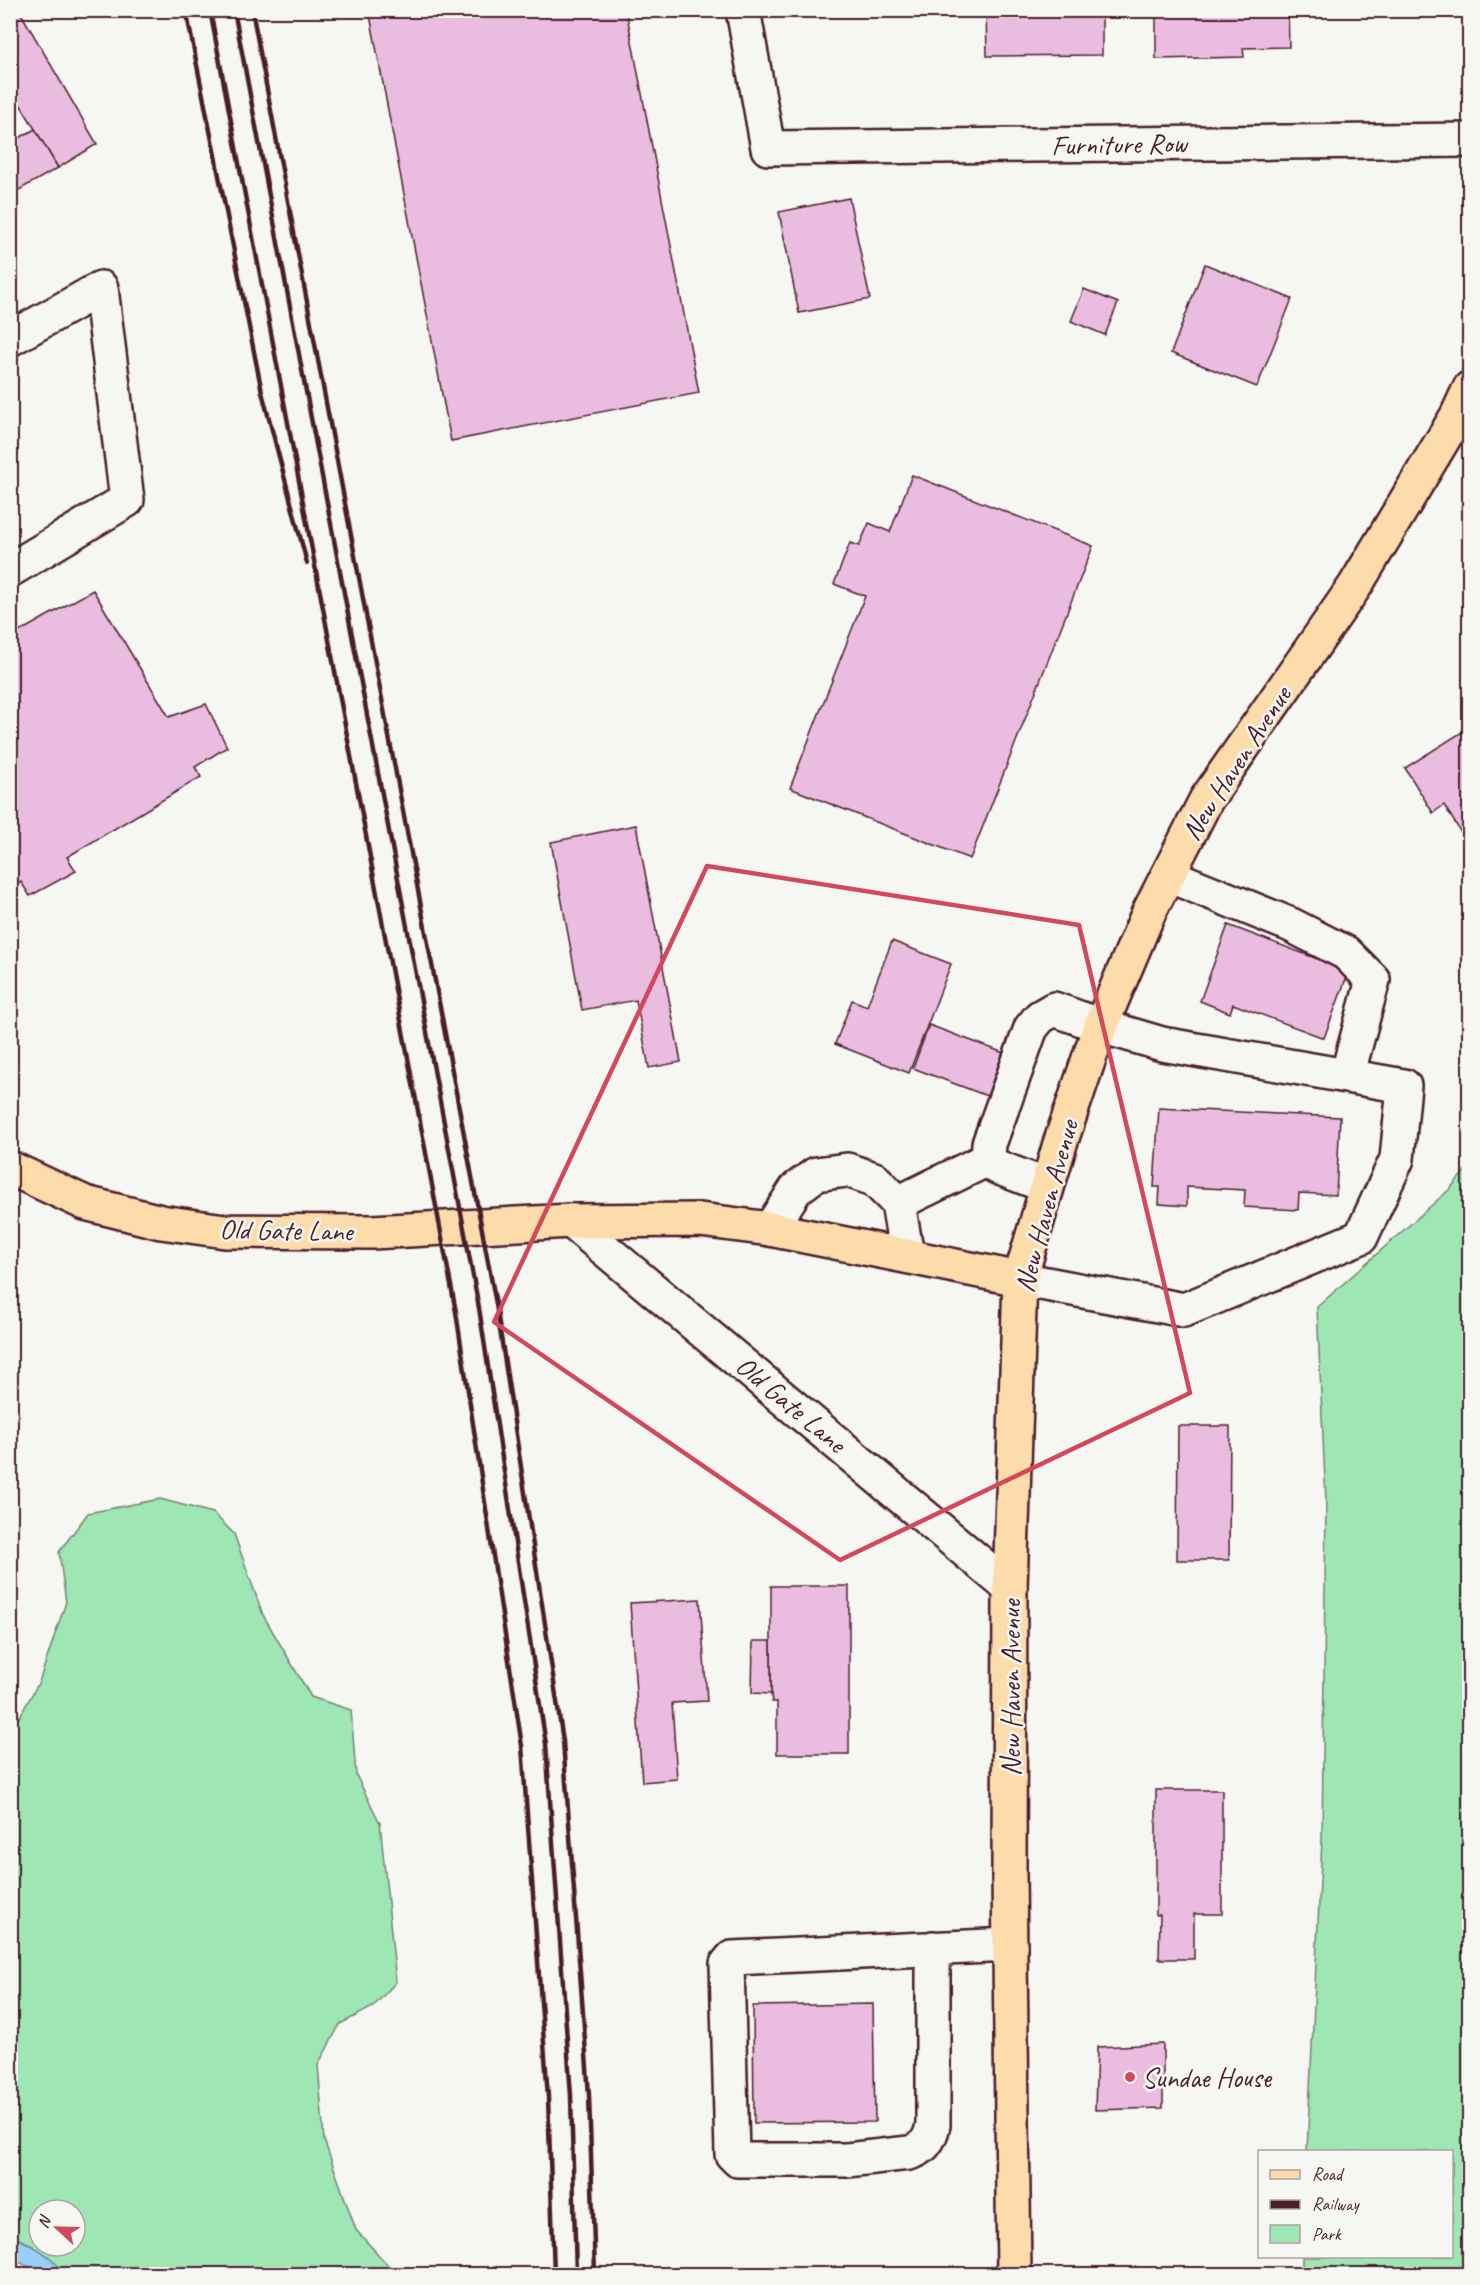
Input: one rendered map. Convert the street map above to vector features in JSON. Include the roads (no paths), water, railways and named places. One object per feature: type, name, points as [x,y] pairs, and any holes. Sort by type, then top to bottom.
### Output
[{"type":"main road","name":"New Haven Avenue","points":[[1014,2274],[1010,1945],[1010,1588],[1020,1279],[1047,1186],[1101,1026],[1149,912],[1206,800],[1355,586],[1465,408]]},
{"type":"main road","name":"Old Gate Lane","points":[[10,1168],[85,1203],[161,1222],[225,1232],[372,1232],[571,1221],[700,1220],[770,1228],[1020,1279]]},
{"type":"street","name":"Furniture Row","points":[[742,10],[768,148],[1470,140]]},
{"type":"street","points":[[10,339],[101,288],[127,500],[10,570]]},
{"type":"street","points":[[1168,875],[1291,925],[1346,952],[1373,980],[1347,1076]]},
{"type":"street","points":[[988,1159],[992,1134],[1031,1028],[1040,1017],[1054,1009],[1162,1044],[1404,1086],[1397,1160],[1360,1237],[1184,1310],[1020,1279]]},
{"type":"street","points":[[988,1159],[997,1167],[1047,1186]]},
{"type":"street","points":[[898,1203],[988,1159]]},
{"type":"street","points":[[770,1228],[796,1189],[816,1174],[847,1170],[874,1179],[898,1203],[908,1256]]},
{"type":"street","name":"Old Gate Lane","points":[[571,1221],[1010,1588]]},
{"type":"street","points":[[933,1948],[933,2125],[926,2143],[919,2150],[909,2153],[847,2160],[738,2160],[734,2158],[732,2154],[729,1960],[732,1958],[933,1948],[1010,1945]]},
{"type":"water","points":[[11,2236],[27,2244],[27,2258],[50,2258],[64,2274],[38,2274],[37,2271],[11,2258]]},
{"type":"railway","points":[[186,10],[262,392],[307,563]]},
{"type":"railway","points":[[210,10],[456,1312],[522,1746],[548,2097],[554,2274]]},
{"type":"railway","points":[[234,10],[479,1308],[546,1744],[571,2096],[576,2274]]},
{"type":"railway","points":[[252,10],[496,1304],[563,1741],[589,2095],[595,2274]]},
{"type":"place","name":"Sundae House","points":[[1130,2077]]}]
